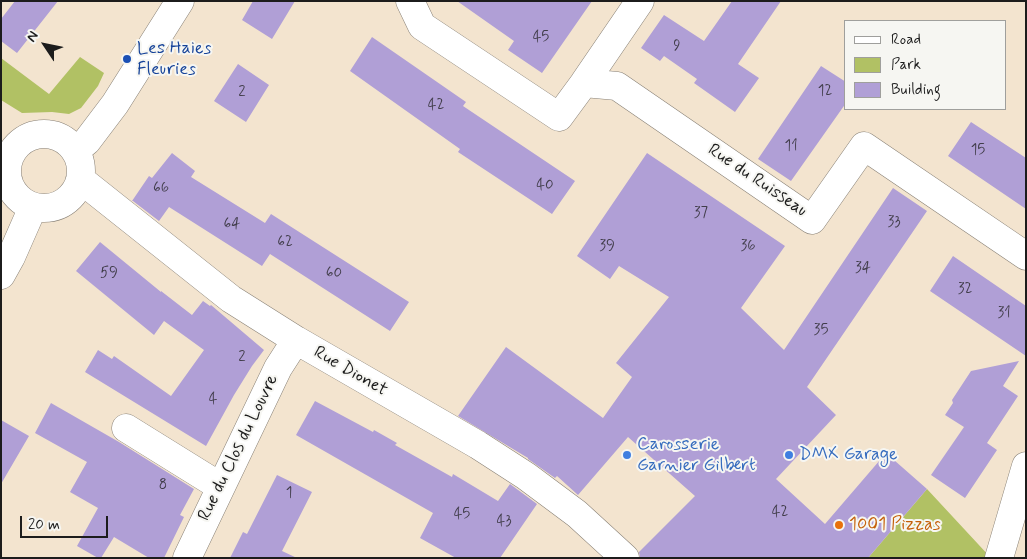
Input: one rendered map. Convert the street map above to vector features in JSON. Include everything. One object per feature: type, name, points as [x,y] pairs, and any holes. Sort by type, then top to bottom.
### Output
[{"type":"street","points":[[75,151],[87,141],[115,104],[180,1]]},
{"type":"street","points":[[410,1],[422,26],[559,117],[640,1]]},
{"type":"street","name":"Rue du Ruisseau","points":[[584,83],[617,86],[812,220],[864,146],[1026,256]]},
{"type":"street","points":[[43,134],[56,136],[67,142],[75,151],[81,170],[80,179],[75,191],[68,200],[57,206],[33,207],[23,202],[14,194],[6,173],[12,151],[11,135],[31,136],[43,134]]},
{"type":"street","name":"Rue Dionet","points":[[80,179],[231,298],[296,340],[478,445],[526,476],[577,514],[625,558]]},
{"type":"street","points":[[1,275],[33,207]]},
{"type":"street","name":"Rue du Clos du Louvre","points":[[187,558],[278,368],[296,340]]},
{"type":"street","points":[[126,428],[221,487]]},
{"type":"street","points":[[999,558],[1026,466]]},
{"type":"green space","points":[[80,57],[104,73],[98,86],[81,108],[69,114],[52,112],[22,113],[1,100],[1,58],[49,94]]},
{"type":"green space","points":[[927,489],[991,558],[868,558]]},
{"type":"building","points":[[15,1],[58,1],[17,53],[1,41],[1,19]]},
{"type":"building","points":[[253,1],[295,1],[272,39],[242,20]]},
{"type":"building","points":[[457,1],[592,1],[542,73],[508,50],[514,41]]},
{"type":"building","points":[[732,1],[781,1],[738,64],[759,78],[735,112],[694,83],[697,79],[664,56],[660,61],[641,48],[664,15],[704,41]]},
{"type":"building","points":[[372,37],[466,102],[463,106],[575,181],[552,214],[458,152],[460,149],[350,71]]},
{"type":"building","points":[[238,64],[269,85],[246,122],[214,101]]},
{"type":"building","points":[[821,66],[844,81],[844,106],[791,181],[758,159]]},
{"type":"building","points":[[971,122],[1026,158],[1026,209],[948,156]]},
{"type":"building","points":[[172,153],[195,171],[191,177],[265,223],[271,214],[409,302],[390,331],[270,254],[262,266],[169,207],[159,221],[132,201],[149,176],[152,178]]},
{"type":"building","points":[[647,153],[785,246],[741,308],[784,350],[893,188],[927,211],[807,387],[836,415],[776,479],[825,524],[886,453],[927,489],[868,558],[640,558],[639,552],[695,496],[628,437],[578,495],[557,476],[555,478],[528,458],[458,416],[506,347],[603,418],[632,377],[616,363],[669,297],[619,266],[610,279],[577,256]]},
{"type":"building","points":[[100,242],[192,315],[203,301],[211,305],[264,350],[234,395],[206,446],[85,372],[98,350],[112,359],[114,356],[171,396],[204,350],[164,321],[154,335],[76,271]]},
{"type":"building","points":[[953,256],[1026,306],[1026,356],[930,291]]},
{"type":"building","points":[[1019,361],[1003,386],[1018,396],[987,443],[997,450],[965,498],[931,475],[964,427],[945,415],[953,403],[952,400],[971,371]]},
{"type":"building","points":[[315,401],[373,432],[374,430],[397,443],[395,445],[452,477],[453,474],[498,501],[510,484],[537,504],[500,558],[456,558],[420,538],[433,513],[296,435]]},
{"type":"building","points":[[51,403],[119,442],[194,489],[180,515],[184,517],[164,558],[149,558],[114,537],[101,558],[77,546],[98,508],[70,492],[87,462],[35,433]]},
{"type":"building","points":[[1,420],[29,436],[1,484]]},
{"type":"building","points":[[277,475],[312,492],[282,551],[297,558],[230,558],[243,532],[247,534]]},
{"type":"place","name":"Les Haies Fleuries","points":[[127,59]]},
{"type":"place","name":"Carosserie Garnier Gilbert","points":[[627,455]]},
{"type":"place","name":"DMX Garage","points":[[789,455]]},
{"type":"place","name":"1001 Pizzas","points":[[839,525]]}]
